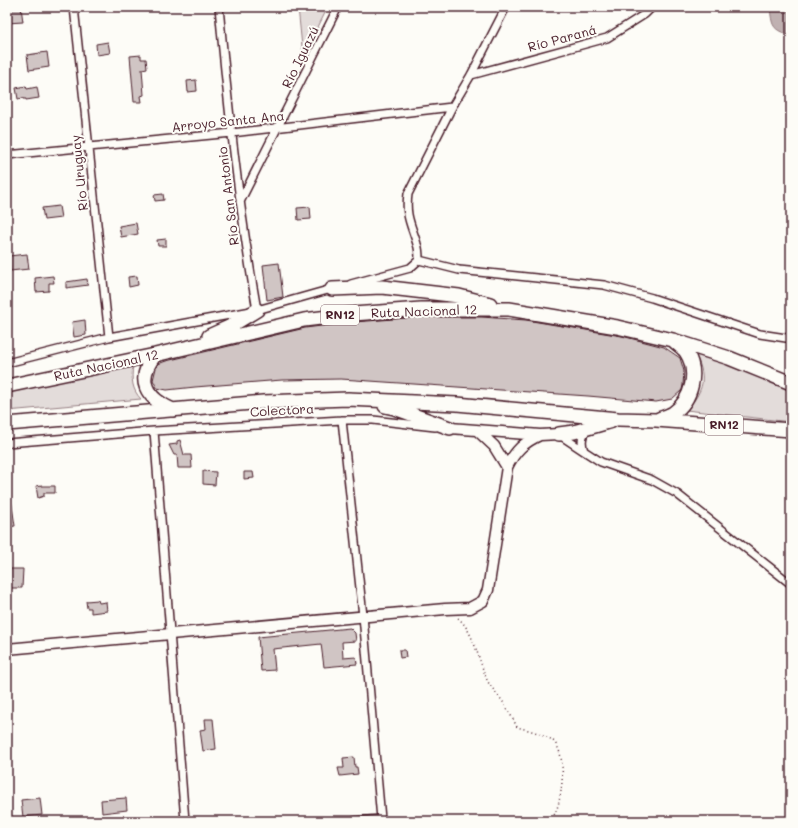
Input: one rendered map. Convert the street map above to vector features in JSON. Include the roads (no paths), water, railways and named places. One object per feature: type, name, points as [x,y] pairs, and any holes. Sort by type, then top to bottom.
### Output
[{"type":"highway","points":[[332,289],[382,287],[459,296],[509,309]]},
{"type":"highway","name":"Ruta Nacional 12","points":[[7,386],[155,355],[304,320],[353,314],[421,309],[509,309],[617,327],[673,340],[729,358],[791,383]]},
{"type":"highway","points":[[174,350],[230,327],[257,310]]},
{"type":"highway","points":[[656,420],[673,414],[685,402],[692,386],[692,368],[686,352],[673,340]]},
{"type":"highway","points":[[155,355],[145,372],[145,382],[148,392],[154,400],[173,410]]},
{"type":"highway","points":[[348,399],[394,408],[450,428]]},
{"type":"highway","name":"RN12","points":[[7,424],[262,402],[348,399],[457,404],[618,419],[656,420],[791,430]]},
{"type":"highway","points":[[559,434],[589,428],[618,419]]},
{"type":"main road","name":"Colectora","points":[[450,428],[540,435],[559,434]]},
{"type":"main road","points":[[478,431],[494,446],[507,467]]},
{"type":"main road","points":[[7,649],[363,616],[470,608],[483,601],[488,590],[507,467],[512,456],[520,447],[529,440],[540,435]]},
{"type":"street","name":"Río Uruguay","points":[[74,7],[109,337]]},
{"type":"street","name":"Río San Antonio","points":[[219,7],[240,203],[246,249],[257,310]]},
{"type":"street","name":"Río Iguazú","points":[[240,203],[338,7]]},
{"type":"street","points":[[419,260],[418,246],[409,221],[406,206],[408,194],[506,7]]},
{"type":"street","name":"Río Paraná","points":[[471,75],[607,38],[645,14],[652,7]]},
{"type":"street","name":"Arroyo Santa Ana","points":[[7,155],[232,133],[452,108]]},
{"type":"street","points":[[7,363],[109,337],[257,310],[410,268],[419,260]]},
{"type":"street","points":[[419,260],[459,270],[604,285],[652,298],[760,334],[786,338],[791,337]]},
{"type":"street","points":[[342,420],[363,616],[380,819],[354,821]]},
{"type":"street","name":"Colectora","points":[[7,444],[154,431],[342,420],[373,420],[450,428]]},
{"type":"street","points":[[584,452],[581,441],[585,431],[589,428]]},
{"type":"street","points":[[154,431],[185,821]]},
{"type":"street","points":[[559,434],[601,462],[652,480],[677,494],[791,584]]}]
